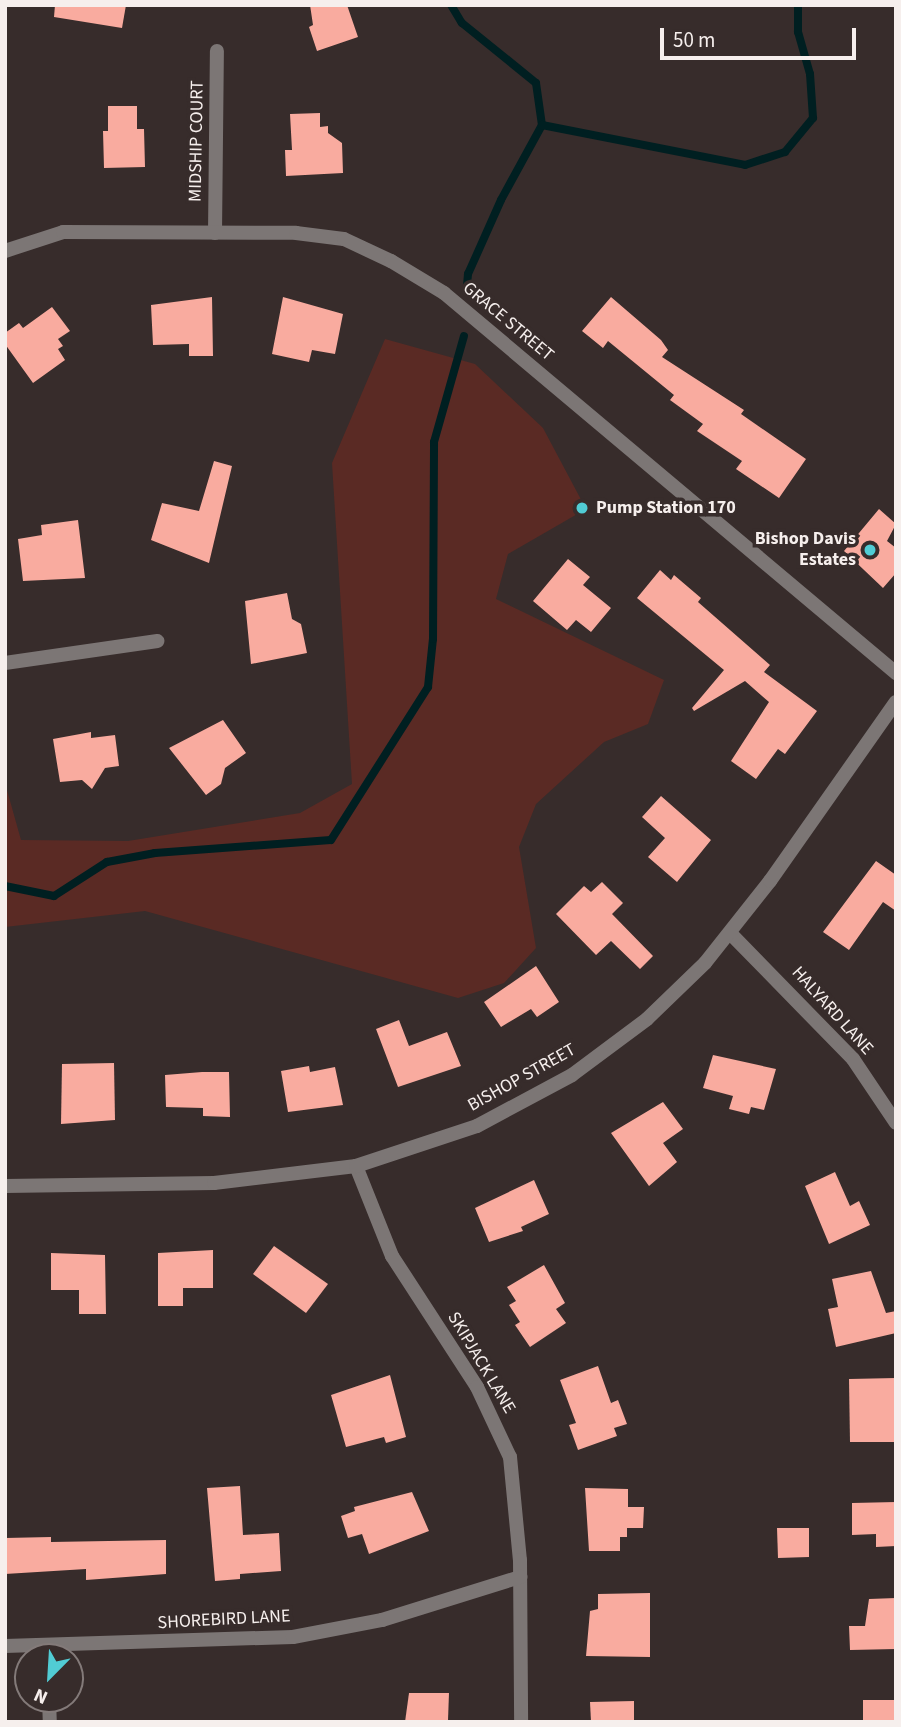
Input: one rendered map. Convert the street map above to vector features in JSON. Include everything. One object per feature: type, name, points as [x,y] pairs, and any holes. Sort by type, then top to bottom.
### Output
[{"type":"street","name":"MIDSHIP COURT","points":[[215,233],[217,51]]},
{"type":"street","name":"GRACE STREET","points":[[5,251],[63,232],[296,233],[344,239],[391,261],[444,293],[896,673]]},
{"type":"street","points":[[5,663],[158,641]]},
{"type":"street","name":"BISHOP STREET","points":[[5,1186],[214,1183],[356,1166],[478,1126],[572,1075],[674,996],[730,933],[896,702]]},
{"type":"street","name":"HALYARD LANE","points":[[730,933],[828,1030],[896,1123]]},
{"type":"street","name":"SKIPJACK LANE","points":[[356,1166],[392,1256],[495,1419],[515,1484],[520,1577],[521,1722]]},
{"type":"street","name":"SHOREBIRD LANE","points":[[84,1649],[293,1637],[382,1620],[520,1577]]},
{"type":"shaded area","points":[[385,339],[475,364],[543,428],[586,509],[508,554],[496,599],[664,680],[648,724],[604,742],[536,804],[519,847],[536,948],[504,983],[458,998],[145,911],[5,927],[5,783],[21,840],[128,841],[300,813],[352,784],[332,463]]},
{"type":"building","points":[[55,5],[126,5],[122,28],[54,17]]},
{"type":"building","points":[[310,5],[347,5],[358,37],[317,51],[309,27],[313,25]]},
{"type":"building","points":[[108,106],[137,106],[137,129],[144,129],[145,167],[104,168],[103,131],[108,131]]},
{"type":"building","points":[[320,113],[320,127],[328,126],[328,133],[342,143],[343,173],[286,176],[285,150],[292,150],[290,114]]},
{"type":"building","points":[[212,297],[213,356],[189,356],[189,344],[153,345],[151,305]]},
{"type":"building","points":[[283,297],[343,314],[335,354],[312,350],[309,362],[272,354]]},
{"type":"building","points":[[611,297],[661,340],[668,350],[662,357],[744,410],[741,414],[806,459],[779,498],[736,469],[742,461],[697,431],[703,424],[670,400],[674,395],[608,341],[603,348],[582,331]]},
{"type":"building","points":[[52,307],[70,331],[58,339],[63,346],[58,349],[65,360],[33,383],[5,344],[5,333],[19,323],[23,328]]},
{"type":"building","points":[[214,461],[232,466],[209,563],[151,540],[162,503],[199,511]]},
{"type":"building","name":"Bishop Davis Estates","points":[[879,509],[896,524],[887,541],[896,548],[896,573],[883,588],[844,551]]},
{"type":"building","points":[[78,520],[85,578],[23,581],[18,539],[42,535],[41,525]]},
{"type":"building","points":[[568,559],[590,577],[583,585],[611,608],[591,632],[576,620],[567,630],[533,601]]},
{"type":"building","points":[[660,570],[671,580],[674,575],[701,598],[698,602],[770,665],[764,672],[817,711],[785,754],[778,749],[756,779],[731,761],[769,702],[745,681],[694,711],[692,708],[724,670],[637,598]]},
{"type":"building","points":[[287,593],[292,619],[301,624],[307,653],[251,664],[245,601]]},
{"type":"building","points":[[223,720],[246,753],[225,768],[221,784],[206,795],[169,748]]},
{"type":"building","points":[[91,732],[91,738],[115,735],[119,766],[105,768],[92,789],[82,780],[60,782],[53,739]]},
{"type":"building","points":[[661,796],[711,840],[677,882],[648,857],[665,838],[642,817]]},
{"type":"building","points":[[876,861],[896,875],[896,911],[883,902],[849,950],[823,932]]},
{"type":"building","points":[[602,882],[623,903],[612,914],[653,956],[640,969],[611,941],[596,955],[556,914],[584,886],[591,892]]},
{"type":"building","points":[[536,966],[559,1002],[537,1017],[531,1009],[501,1027],[484,1002]]},
{"type":"building","points":[[399,1020],[409,1046],[447,1032],[461,1066],[398,1087],[376,1029]]},
{"type":"building","points":[[713,1055],[776,1069],[764,1110],[751,1107],[749,1114],[729,1109],[733,1096],[703,1088]]},
{"type":"building","points":[[114,1063],[115,1120],[61,1124],[62,1064]]},
{"type":"building","points":[[309,1066],[310,1072],[335,1067],[343,1105],[288,1112],[281,1071]]},
{"type":"building","points":[[229,1072],[230,1117],[203,1116],[203,1108],[166,1107],[165,1075]]},
{"type":"building","points":[[663,1102],[683,1129],[663,1143],[677,1162],[649,1186],[611,1133]]},
{"type":"building","points":[[835,1172],[850,1206],[859,1201],[870,1225],[829,1244],[805,1186]]},
{"type":"building","points":[[534,1180],[549,1214],[521,1227],[523,1231],[489,1242],[475,1208]]},
{"type":"building","points":[[274,1246],[328,1284],[306,1313],[253,1274]]},
{"type":"building","points":[[213,1250],[213,1288],[183,1288],[183,1306],[158,1306],[158,1253]]},
{"type":"building","points":[[51,1253],[105,1255],[106,1314],[79,1314],[79,1290],[51,1290]]},
{"type":"building","points":[[544,1265],[565,1303],[556,1309],[566,1323],[530,1347],[515,1325],[520,1322],[509,1305],[516,1301],[507,1287]]},
{"type":"building","points":[[871,1271],[886,1313],[896,1311],[896,1333],[836,1347],[828,1309],[838,1307],[832,1279]]},
{"type":"building","points":[[598,1366],[611,1403],[618,1400],[627,1424],[614,1428],[617,1436],[578,1450],[569,1425],[576,1423],[560,1380]]},
{"type":"building","points":[[390,1375],[406,1437],[386,1443],[384,1437],[346,1447],[331,1395]]},
{"type":"building","points":[[896,1378],[896,1442],[850,1442],[849,1379]]},
{"type":"building","points":[[240,1486],[243,1535],[279,1533],[281,1571],[240,1574],[240,1579],[215,1581],[207,1488]]},
{"type":"building","points":[[585,1488],[628,1489],[628,1507],[644,1507],[643,1528],[627,1528],[627,1537],[620,1537],[620,1551],[589,1551]]},
{"type":"building","points":[[412,1492],[429,1531],[369,1554],[362,1534],[348,1538],[341,1516],[355,1511],[354,1507]]},
{"type":"building","points":[[896,1502],[896,1546],[876,1547],[876,1534],[852,1535],[852,1503]]},
{"type":"building","points":[[777,1528],[809,1528],[809,1557],[778,1558]]},
{"type":"building","points":[[51,1537],[51,1542],[166,1540],[166,1574],[86,1580],[86,1569],[5,1574],[5,1538]]},
{"type":"building","points":[[650,1593],[650,1657],[586,1656],[590,1611],[598,1609],[598,1594]]},
{"type":"building","points":[[896,1598],[896,1649],[850,1650],[849,1626],[865,1626],[869,1599]]},
{"type":"building","points":[[409,1693],[449,1693],[448,1720],[405,1722]]},
{"type":"building","points":[[863,1700],[896,1700],[896,1722],[863,1722]]},
{"type":"building","points":[[634,1701],[634,1722],[591,1722],[590,1702]]},
{"type":"waterway","points":[[451,5],[462,23],[536,83],[542,125],[501,200],[468,274],[467,286]]},
{"type":"waterway","points":[[542,125],[745,165],[785,152],[813,118],[810,74],[798,32],[798,5]]},
{"type":"waterway","points":[[5,886],[54,896],[107,862],[155,853],[331,840],[428,687],[433,639],[434,442],[464,336]]},
{"type":"place","name":"Pump Station 170","points":[[582,508]]},
{"type":"place","name":"Bishop Davis Estates","points":[[870,550]]}]
